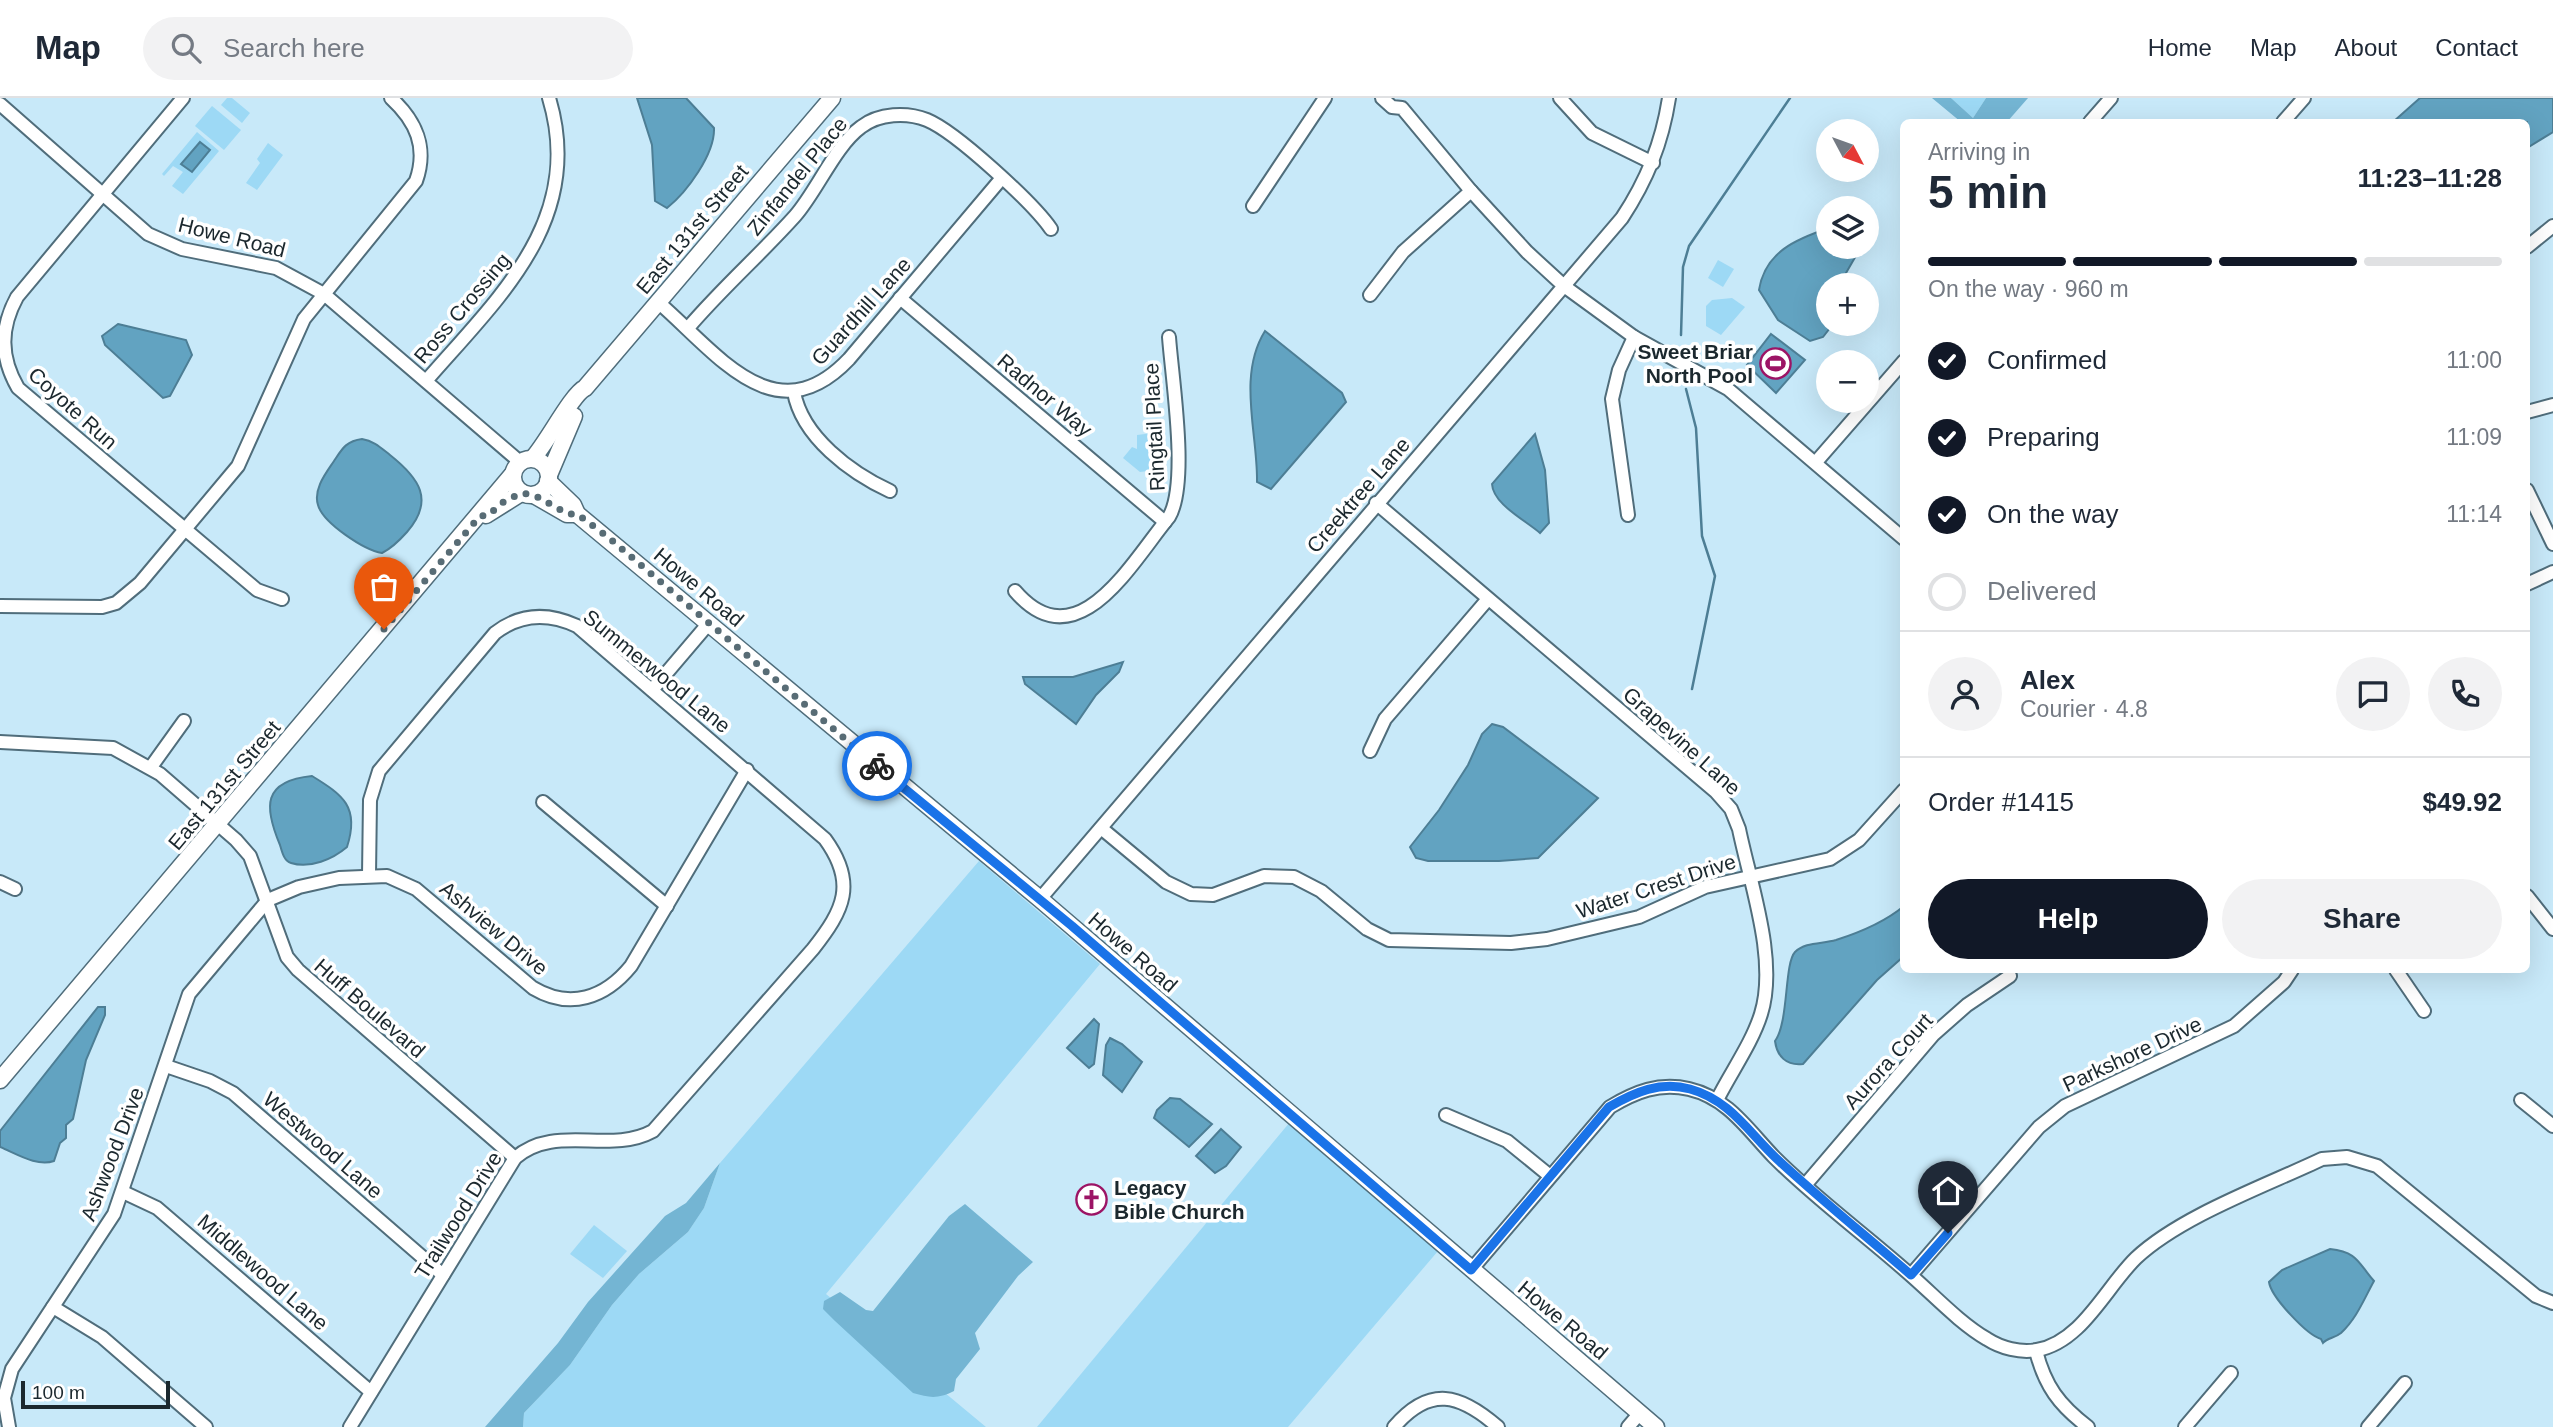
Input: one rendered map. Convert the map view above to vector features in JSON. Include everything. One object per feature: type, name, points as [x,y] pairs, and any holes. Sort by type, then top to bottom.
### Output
[{"type":"street","name":"Coyote Run","points":[[183,98],[100,195],[8,311],[0,335],[3,361],[18,388],[184,530],[257,590],[282,599]]},
{"type":"street","points":[[0,606],[88,609],[116,603],[140,583],[238,466],[300,327],[324,294],[411,192],[419,172],[420,138],[405,113],[391,98]]},
{"type":"street","name":"Ross Crossing","points":[[426,381],[517,276],[540,236],[554,191],[556,169],[556,128],[549,98]]},
{"type":"street","name":"East 131st Street","points":[[0,1080],[480,516],[482,509],[554,432],[576,392],[585,388],[832,98]]},
{"type":"street","points":[[1254,206],[1325,98]]},
{"type":"street","points":[[1382,98],[1392,107],[1403,103],[1471,191],[1527,253],[1564,286],[1634,337],[1728,389],[1900,536]]},
{"type":"street","points":[[1560,98],[1592,133],[1653,163]]},
{"type":"street","name":"Creektree Lane","points":[[1040,900],[1376,503],[1622,218],[1643,186],[1653,163],[1664,130],[1669,98]]},
{"type":"street","points":[[2093,119],[2111,98]]},
{"type":"street","points":[[2286,119],[2304,98]]},
{"type":"street","name":"Howe Road","points":[[0,104],[100,195],[133,222],[166,243],[202,254],[276,268],[324,294],[522,465]]},
{"type":"street","name":"Zinfandel Place","points":[[688,328],[730,280],[797,214],[852,135],[869,121],[905,115],[926,120],[944,129],[1039,211],[1051,229]]},
{"type":"street","name":"Guardhill Lane","points":[[794,392],[813,388],[835,374],[1001,179]]},
{"type":"street","points":[[1370,295],[1404,252],[1471,191]]},
{"type":"street","points":[[2530,245],[2553,226]]},
{"type":"street","name":"Radnor Way","points":[[900,298],[1165,522]]},
{"type":"street","points":[[658,302],[755,384],[774,391],[794,392],[802,418],[812,433],[863,477],[890,491]]},
{"type":"street","name":"Ringtail Place","points":[[1015,591],[1041,615],[1061,618],[1082,613],[1100,601],[1165,522],[1176,502],[1178,478],[1168,337]]},
{"type":"street","points":[[1628,514],[1612,399],[1619,370],[1634,337]]},
{"type":"street","points":[[1815,462],[1900,367]]},
{"type":"street","name":"East 131st Street","points":[[549,478],[585,397],[585,388]]},
{"type":"street","points":[[2530,411],[2553,405]]},
{"type":"street","points":[[544,464],[549,478],[541,492],[528,494],[514,485],[522,465],[544,464]]},
{"type":"street","name":"Howe Road","points":[[549,478],[573,505],[577,514],[1040,900],[1654,1426]]},
{"type":"street","name":"Howe Road","points":[[528,494],[568,514],[577,514]]},
{"type":"street","name":"East 131st Street","points":[[480,516],[489,515],[500,504],[528,494]]},
{"type":"street","points":[[2530,496],[2553,544]]},
{"type":"street","name":"Grapevine Lane","points":[[1376,503],[1716,792],[1731,809],[1749,877],[1765,957],[1767,989],[1761,1016],[1717,1100]]},
{"type":"street","points":[[2530,583],[2553,572]]},
{"type":"street","points":[[1370,751],[1385,719],[1488,599]]},
{"type":"street","name":"Summerwood Lane","points":[[369,875],[370,800],[379,771],[495,633],[505,625],[535,617],[564,620],[577,626],[825,839],[841,866],[844,893]]},
{"type":"street","points":[[652,690],[709,623]]},
{"type":"street","points":[[150,767],[184,721]]},
{"type":"street","name":"Huff Boulevard","points":[[0,743],[105,747],[121,751],[150,767],[218,824],[250,856],[287,957],[298,970],[515,1158]]},
{"type":"street","name":"Ashview Drive","points":[[268,900],[299,887],[339,878],[387,876],[416,889],[533,988],[565,999],[585,999],[598,995],[617,982],[631,966],[747,771]]},
{"type":"street","name":"Water Crest Drive","points":[[1101,828],[1166,882],[1191,894],[1213,895],[1264,876],[1294,877],[1321,891],[1367,929],[1404,943],[1511,943],[1547,939],[1639,917],[1705,887],[1830,859],[1859,840],[1900,794]]},
{"type":"street","points":[[543,802],[667,906]]},
{"type":"street","points":[[0,882],[15,889]]},
{"type":"street","name":"Trailwood Drive","points":[[350,1427],[515,1158],[544,1142],[621,1142],[653,1131],[813,949],[836,919],[844,893]]},
{"type":"street","name":"Ashwood Drive","points":[[9,1427],[5,1407],[8,1381],[53,1307],[107,1228],[123,1192],[182,1010],[194,985],[268,900]]},
{"type":"street","points":[[2530,900],[2553,929]]},
{"type":"street","name":"Parkshore Drive","points":[[1911,1275],[2039,1127],[2065,1106],[2234,1026],[2259,1006],[2289,973]]},
{"type":"street","points":[[2398,973],[2424,1011]]},
{"type":"street","name":"Aurora Court","points":[[1805,1184],[1933,1035],[1966,1004],[2010,975]]},
{"type":"street","name":"Westwood Lane","points":[[166,1066],[210,1080],[233,1093],[443,1275]]},
{"type":"street","points":[[1471,1270],[1609,1107],[1638,1090],[1679,1088],[1717,1100],[1741,1119],[1775,1157],[1805,1184],[1985,1338],[2006,1349],[2036,1351],[2054,1345],[2073,1332],[2136,1258],[2172,1231],[2322,1159],[2347,1157],[2377,1166],[2536,1296],[2553,1303]]},
{"type":"street","points":[[2521,1100],[2553,1126]]},
{"type":"street","points":[[1446,1115],[1507,1141],[1550,1176]]},
{"type":"street","name":"Middlewood Lane","points":[[123,1192],[157,1208],[371,1392]]},
{"type":"street","points":[[53,1307],[102,1337],[206,1427]]},
{"type":"street","points":[[2036,1351],[2043,1380],[2066,1408],[2088,1427]]},
{"type":"street","points":[[2186,1427],[2231,1373]]},
{"type":"street","points":[[2368,1427],[2405,1383]]},
{"type":"street","points":[[1394,1427],[1420,1404],[1446,1399],[1467,1403],[1498,1427]]},
{"type":"street","points":[[1628,1427],[1640,1413]]},
{"type":"shaded area","points":[[227,98],[232,98],[250,113],[242,123],[221,105]]},
{"type":"shaded area","points":[[637,98],[686,98],[714,128],[705,161],[683,192],[667,208],[655,201],[652,145]]},
{"type":"shaded area","points":[[1932,98],[1951,98],[1973,118],[1986,98],[2028,98],[2010,119],[1957,119]]},
{"type":"shaded area","points":[[1951,98],[1986,98],[1973,118]]},
{"type":"shaded area","points":[[2420,98],[2553,98],[2553,132],[2530,146],[2530,119],[2396,119]]},
{"type":"shaded area","points":[[212,106],[241,130],[224,150],[195,126]]},
{"type":"shaded area","points":[[197,132],[219,151],[183,194],[172,186],[183,172],[173,166],[164,176],[162,174]]},
{"type":"shaded area","points":[[200,142],[210,150],[192,172],[181,164]]},
{"type":"shaded area","points":[[268,143],[283,155],[257,190],[246,183],[260,163],[257,159]]},
{"type":"shaded area","points":[[1816,233],[1816,259],[1854,259],[1846,273],[1816,273],[1816,336],[1824,336],[1810,341],[1778,320],[1759,290],[1762,277],[1775,257]]},
{"type":"shaded area","points":[[1718,260],[1734,269],[1723,287],[1708,278]]},
{"type":"shaded area","points":[[1732,298],[1745,307],[1721,335],[1706,326],[1706,306],[1712,300]]},
{"type":"shaded area","points":[[118,324],[186,340],[192,355],[170,396],[163,398],[105,345],[102,336]]},
{"type":"shaded area","points":[[1265,331],[1342,393],[1346,402],[1271,489],[1257,482],[1250,386],[1257,348]]},
{"type":"shaded area","name":"Sweet Briar North Pool","points":[[1771,334],[1805,360],[1776,393],[1747,365]]},
{"type":"shaded area","points":[[1153,433],[1156,470],[1140,472],[1123,458],[1132,447],[1137,449],[1137,435]]},
{"type":"shaded area","points":[[1535,434],[1545,470],[1549,523],[1540,533],[1504,505],[1492,484]]},
{"type":"shaded area","points":[[362,439],[380,447],[409,472],[416,481],[422,500],[420,510],[407,532],[382,553],[345,535],[328,520],[318,505],[317,493],[321,482],[340,453],[348,444]]},
{"type":"shaded area","points":[[1123,662],[1119,672],[1096,695],[1076,724],[1025,684],[1023,677],[1073,677]]},
{"type":"shaded area","points":[[1492,724],[1503,727],[1598,798],[1538,858],[1428,861],[1416,858],[1410,847],[1439,810],[1468,765],[1482,734]]},
{"type":"shaded area","points":[[312,776],[332,789],[346,804],[350,812],[350,833],[347,847],[335,855],[321,862],[298,865],[285,858],[271,819],[271,798],[284,784]]},
{"type":"shaded area","points":[[979,861],[1100,964],[826,1294],[986,1427],[523,1427],[524,1413],[570,1365],[612,1305],[639,1274],[688,1232],[704,1208],[720,1163]]},
{"type":"shaded area","points":[[1900,909],[1900,960],[1877,980],[1803,1064],[1787,1062],[1778,1051],[1775,1041],[1782,1021],[1789,968],[1795,952],[1804,946],[1836,940],[1889,917]]},
{"type":"shaded area","points":[[98,1007],[105,1007],[105,1015],[86,1060],[73,1119],[66,1125],[66,1138],[60,1143],[54,1161],[34,1161],[0,1147],[0,1131]]},
{"type":"shaded area","points":[[1094,1019],[1099,1024],[1094,1064],[1089,1068],[1067,1048]]},
{"type":"shaded area","points":[[1110,1038],[1122,1044],[1142,1062],[1122,1092],[1103,1075],[1106,1045]]},
{"type":"shaded area","points":[[1170,1098],[1180,1099],[1212,1124],[1189,1147],[1154,1118],[1157,1110]]},
{"type":"shaded area","points":[[1290,1122],[1438,1251],[1288,1427],[1037,1427]]},
{"type":"shaded area","points":[[1221,1129],[1241,1147],[1226,1166],[1215,1173],[1196,1156]]},
{"type":"shaded area","points":[[720,1163],[704,1208],[688,1232],[639,1274],[612,1305],[570,1365],[524,1413],[523,1427],[485,1427],[558,1343],[588,1302],[665,1216],[686,1203]]},
{"type":"shaded area","points":[[965,1204],[1033,1262],[1018,1276],[975,1333],[980,1349],[956,1379],[954,1391],[934,1397],[924,1396],[913,1393],[835,1321],[823,1309],[824,1301],[840,1292],[866,1310],[873,1311],[949,1216]]},
{"type":"shaded area","points":[[594,1225],[627,1251],[603,1278],[570,1254]]},
{"type":"shaded area","points":[[2330,1249],[2352,1256],[2374,1281],[2352,1321],[2339,1335],[2323,1343],[2290,1315],[2276,1297],[2269,1282],[2282,1270]]},
{"type":"waterway","points":[[1681,335],[1683,267],[1689,246],[1790,98]]},
{"type":"waterway","points":[[1686,389],[1696,428],[1702,536],[1715,576],[1692,689]]},
{"type":"way so far","points":[[384,629],[480,516],[489,515],[500,504],[521,493],[534,495],[568,514],[577,514],[608,537],[877,766]]},
{"type":"place","name":"Sweet Briar North Pool","points":[[1776,363]]},
{"type":"place","name":"Legacy Bible Church","points":[[1091,1199]]},
{"type":"route","points":[[877,766],[1072,926],[1195,1035],[1471,1270],[1609,1107],[1638,1090],[1669,1086],[1690,1089],[1717,1100],[1741,1119],[1775,1157],[1911,1275],[1948,1233]]}]
